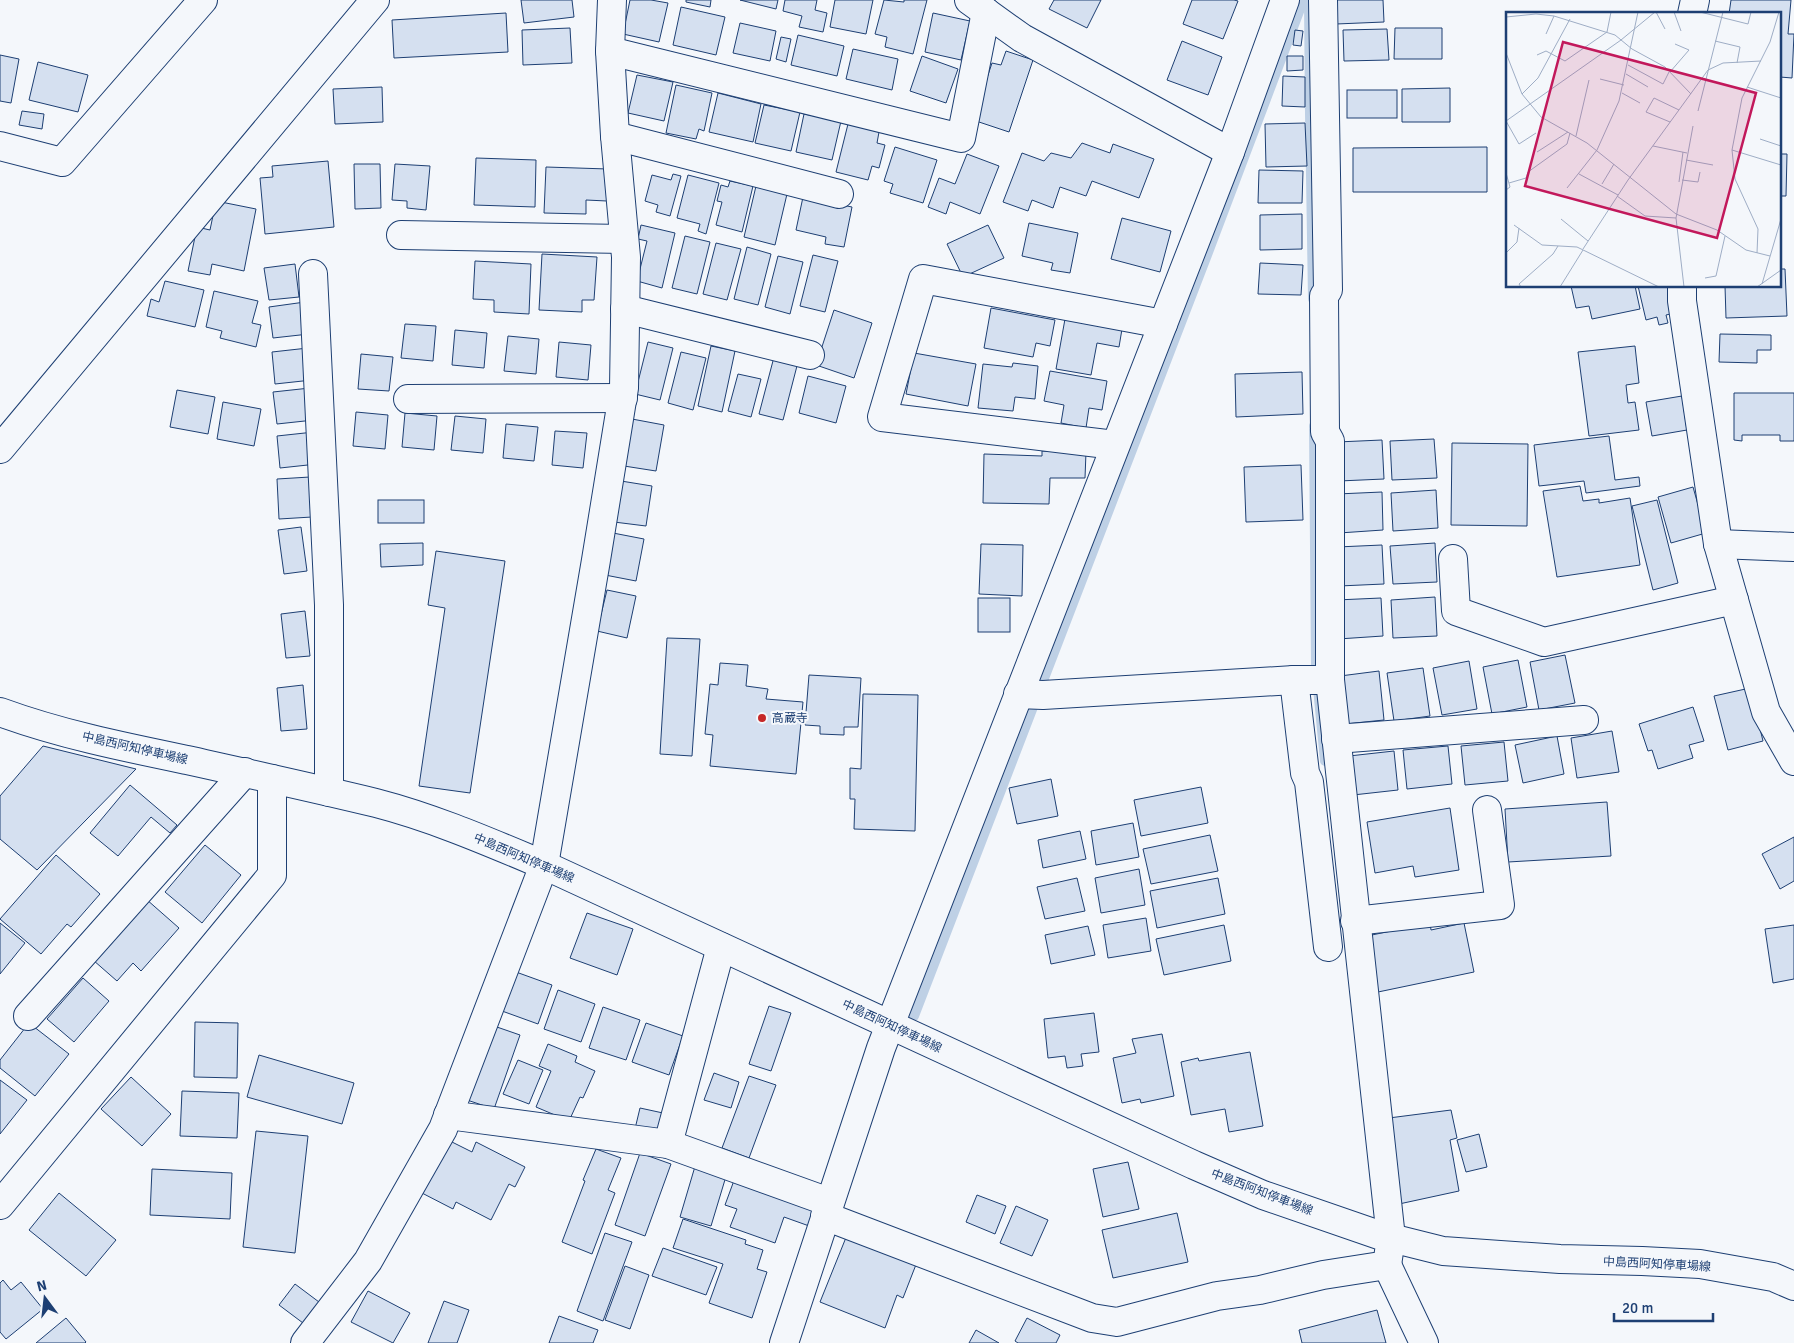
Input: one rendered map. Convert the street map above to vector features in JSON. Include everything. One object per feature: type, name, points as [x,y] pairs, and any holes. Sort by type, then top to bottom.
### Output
[{"type":"street","points":[[0,146],[62,162],[204,0]]},
{"type":"street","points":[[0,449],[375,0]]},
{"type":"street","points":[[305,1343],[368,1261],[442,1129],[544,865],[622,398],[626,257],[615,136],[610,51],[612,0]]},
{"type":"street","points":[[784,1343],[834,1216],[881,1048],[1030,694],[1115,445],[1230,152],[1285,0]]},
{"type":"street","points":[[1323,0],[1328,290],[1324,296],[1325,432],[1330,441],[1314,680],[1305,773],[1309,782],[1328,947]]},
{"type":"street","points":[[610,51],[961,138],[987,7]]},
{"type":"street","points":[[987,7],[1022,38],[1230,152]]},
{"type":"street","points":[[615,136],[839,194]]},
{"type":"street","points":[[401,235],[624,238]]},
{"type":"street","points":[[313,274],[329,606],[329,792]]},
{"type":"street","points":[[1115,445],[882,417],[923,279],[1163,324]]},
{"type":"street","points":[[1682,288],[1682,301],[1718,544],[1766,712],[1794,761]]},
{"type":"street","points":[[625,309],[810,355]]},
{"type":"street","points":[[408,399],[622,398]]},
{"type":"street","points":[[1718,544],[1794,547]]},
{"type":"street","points":[[1453,559],[1456,611],[1544,642],[1734,600]]},
{"type":"street","points":[[1030,694],[1314,680]]},
{"type":"street","points":[[1314,680],[1336,739],[1391,1238],[1387,1265],[1424,1343]]},
{"type":"street","name":"中島西阿知停車場線","points":[[0,712],[29,723],[113,745],[329,792],[445,824],[544,865],[1263,1195],[1391,1238],[1443,1251],[1560,1259],[1700,1264],[1773,1277],[1794,1286]]},
{"type":"street","points":[[1336,739],[1584,720]]},
{"type":"street","points":[[28,1016],[244,772]]},
{"type":"street","points":[[0,1205],[272,875],[272,779]]},
{"type":"street","points":[[1355,921],[1500,904],[1487,810]]},
{"type":"street","points":[[668,1144],[721,947]]},
{"type":"street","points":[[448,1115],[668,1144],[834,1216],[1092,1318],[1116,1322],[1217,1296],[1260,1290],[1323,1275],[1387,1265]]},
{"type":"building","points":[[521,0],[572,0],[574,17],[524,23]]},
{"type":"building","points":[[630,0],[651,0],[668,3],[659,42],[623,34]]},
{"type":"building","points":[[686,0],[711,0],[710,7],[686,2]]},
{"type":"building","points":[[740,0],[778,0],[776,9]]},
{"type":"building","points":[[785,0],[817,0],[815,10],[827,13],[823,32],[799,27],[802,16],[783,11]]},
{"type":"building","points":[[835,0],[873,0],[866,34],[830,27]]},
{"type":"building","points":[[884,0],[904,2],[904,0],[927,0],[913,54],[885,47],[887,37],[875,34]]},
{"type":"building","points":[[1054,0],[1101,0],[1087,28],[1049,9]]},
{"type":"building","points":[[1192,0],[1238,1],[1223,39],[1183,24]]},
{"type":"building","points":[[1335,0],[1383,0],[1384,22],[1336,24]]},
{"type":"building","points":[[1731,0],[1791,0],[1788,34],[1794,34],[1792,78],[1782,77],[1782,12],[1729,12]]},
{"type":"building","points":[[681,7],[725,17],[716,55],[673,45]]},
{"type":"building","points":[[506,13],[508,52],[394,58],[392,20]]},
{"type":"building","points":[[933,13],[970,21],[961,60],[925,52]]},
{"type":"building","points":[[740,23],[776,31],[770,61],[733,53]]},
{"type":"building","points":[[570,28],[572,63],[523,65],[522,30]]},
{"type":"building","points":[[1395,28],[1442,28],[1442,59],[1394,59]]},
{"type":"building","points":[[1387,29],[1389,60],[1344,61],[1343,30]]},
{"type":"building","points":[[1295,30],[1303,31],[1301,46],[1293,45]]},
{"type":"building","points":[[798,35],[844,46],[837,76],[791,65]]},
{"type":"building","points":[[781,37],[791,39],[786,62],[776,59]]},
{"type":"building","points":[[1182,41],[1222,57],[1208,95],[1167,80]]},
{"type":"building","points":[[853,49],[898,59],[892,90],[846,79]]},
{"type":"building","points":[[1006,51],[1033,60],[1009,132],[973,120],[992,63],[1001,65]]},
{"type":"building","points":[[0,55],[19,59],[11,103],[0,101]]},
{"type":"building","points":[[922,56],[958,69],[946,103],[910,91]]},
{"type":"building","points":[[1287,56],[1303,56],[1303,70],[1287,71]]},
{"type":"building","points":[[38,62],[88,75],[78,112],[29,100]]},
{"type":"building","points":[[637,75],[673,82],[664,121],[628,113]]},
{"type":"building","points":[[1283,76],[1305,77],[1305,107],[1282,106]]},
{"type":"building","points":[[676,85],[712,93],[704,131],[699,129],[696,139],[666,133]]},
{"type":"building","points":[[382,87],[383,122],[335,124],[333,89]]},
{"type":"building","points":[[1450,88],[1450,122],[1402,122],[1402,89]]},
{"type":"building","points":[[1347,90],[1397,90],[1397,118],[1347,118]]},
{"type":"building","points":[[718,93],[761,104],[753,142],[709,132]]},
{"type":"building","points":[[764,105],[800,112],[791,151],[755,143]]},
{"type":"building","points":[[22,111],[44,114],[42,129],[19,125]]},
{"type":"building","points":[[804,114],[841,121],[832,160],[796,152]]},
{"type":"building","points":[[1305,123],[1307,166],[1266,167],[1265,124]]},
{"type":"building","points":[[848,124],[879,132],[877,143],[885,145],[879,168],[872,166],[868,180],[836,172]]},
{"type":"building","points":[[1082,143],[1110,153],[1113,144],[1154,159],[1139,198],[1092,181],[1086,196],[1060,187],[1053,208],[1032,200],[1028,211],[1003,202],[1022,153],[1044,161],[1051,153],[1071,158]]},
{"type":"building","points":[[895,147],[937,160],[923,203],[890,193],[893,184],[884,181]]},
{"type":"building","points":[[1487,147],[1487,192],[1353,192],[1353,148]]},
{"type":"building","points":[[967,154],[999,166],[980,214],[950,202],[946,214],[928,207],[939,178],[955,184]]},
{"type":"building","points":[[1782,154],[1787,154],[1786,196],[1782,196]]},
{"type":"building","points":[[476,158],[536,160],[535,207],[474,205]]},
{"type":"building","points":[[328,161],[334,227],[265,234],[260,178],[273,177],[272,166]]},
{"type":"building","points":[[354,164],[380,164],[381,208],[355,209]]},
{"type":"building","points":[[395,164],[430,166],[426,210],[407,208],[407,201],[392,200]]},
{"type":"building","points":[[546,167],[608,169],[607,201],[586,200],[586,214],[544,213]]},
{"type":"building","points":[[1259,170],[1303,171],[1302,203],[1258,203]]},
{"type":"building","points":[[673,174],[681,176],[670,216],[656,212],[658,205],[645,201],[652,175],[671,180]]},
{"type":"building","points":[[688,175],[719,183],[706,234],[698,231],[700,224],[677,218]]},
{"type":"building","points":[[730,181],[753,186],[742,232],[716,225],[722,202],[717,201],[721,185],[728,187]]},
{"type":"building","points":[[756,186],[787,194],[775,245],[744,237]]},
{"type":"building","points":[[803,197],[852,207],[844,247],[825,244],[826,237],[796,230]]},
{"type":"building","points":[[216,201],[256,209],[244,271],[212,264],[210,275],[188,271],[197,227],[210,230]]},
{"type":"building","points":[[1302,214],[1302,249],[1260,250],[1260,215]]},
{"type":"building","points":[[1122,218],[1171,231],[1160,272],[1111,259]]},
{"type":"building","points":[[1029,223],[1078,233],[1070,273],[1051,270],[1053,263],[1022,256]]},
{"type":"building","points":[[641,225],[675,233],[662,288],[637,281],[647,241],[638,239]]},
{"type":"building","points":[[988,225],[1004,258],[963,277],[947,244]]},
{"type":"building","points":[[685,236],[710,242],[697,294],[672,288]]},
{"type":"building","points":[[716,243],[741,249],[727,300],[703,294]]},
{"type":"building","points":[[747,247],[771,254],[758,305],[734,299]]},
{"type":"building","points":[[542,254],[597,257],[594,300],[582,300],[582,312],[539,310]]},
{"type":"building","points":[[813,255],[838,261],[825,312],[800,306]]},
{"type":"building","points":[[778,256],[803,262],[790,314],[765,307]]},
{"type":"building","points":[[475,261],[531,264],[529,314],[494,312],[494,300],[473,299]]},
{"type":"building","points":[[1260,263],[1303,265],[1301,295],[1258,294]]},
{"type":"building","points":[[295,264],[299,297],[269,300],[264,268]]},
{"type":"building","points":[[1782,269],[1785,269],[1787,316],[1726,318],[1725,288],[1782,288]]},
{"type":"building","points":[[165,281],[204,290],[195,327],[147,316],[151,299],[159,302]]},
{"type":"building","points":[[1571,288],[1635,288],[1640,309],[1592,319],[1589,306],[1576,308]]},
{"type":"building","points":[[1638,288],[1673,288],[1679,312],[1666,315],[1668,323],[1659,325],[1657,317],[1646,320]]},
{"type":"building","points":[[214,291],[258,301],[252,323],[261,325],[256,347],[220,338],[222,331],[206,327]]},
{"type":"building","points":[[305,302],[309,334],[273,338],[269,307]]},
{"type":"building","points":[[991,308],[1055,320],[1050,346],[1036,343],[1033,357],[984,348]]},
{"type":"building","points":[[834,310],[872,323],[854,378],[816,365]]},
{"type":"building","points":[[1065,319],[1122,329],[1119,347],[1097,343],[1091,375],[1056,369]]},
{"type":"building","points":[[405,324],[436,326],[433,361],[401,358]]},
{"type":"building","points":[[455,330],[487,333],[484,368],[452,365]]},
{"type":"building","points":[[1720,334],[1771,335],[1771,350],[1757,350],[1757,363],[1719,362]]},
{"type":"building","points":[[508,336],[539,339],[536,374],[504,371]]},
{"type":"building","points":[[559,342],[591,345],[588,380],[556,377]]},
{"type":"building","points":[[648,342],[673,348],[660,400],[635,394]]},
{"type":"building","points":[[711,346],[735,351],[722,412],[698,406]]},
{"type":"building","points":[[1635,346],[1639,383],[1626,385],[1628,403],[1635,402],[1639,430],[1589,436],[1578,352]]},
{"type":"building","points":[[308,348],[312,380],[275,384],[272,352]]},
{"type":"building","points":[[681,352],[706,358],[693,410],[668,403]]},
{"type":"building","points":[[914,353],[976,364],[968,406],[906,394]]},
{"type":"building","points":[[361,354],[393,357],[389,391],[358,389]]},
{"type":"building","points":[[774,357],[798,362],[783,420],[759,414]]},
{"type":"building","points":[[1013,363],[1038,366],[1035,399],[1015,397],[1013,411],[978,408],[983,364],[1012,367]]},
{"type":"building","points":[[1050,371],[1107,381],[1102,410],[1089,408],[1086,428],[1061,423],[1064,405],[1044,401]]},
{"type":"building","points":[[1302,372],[1303,414],[1236,417],[1235,374]]},
{"type":"building","points":[[738,374],[761,379],[751,417],[728,411]]},
{"type":"building","points":[[808,376],[846,386],[836,423],[799,413]]},
{"type":"building","points":[[310,388],[314,420],[277,424],[273,392]]},
{"type":"building","points":[[177,390],[215,397],[208,434],[170,427]]},
{"type":"building","points":[[1734,393],[1794,393],[1794,441],[1780,441],[1780,435],[1742,435],[1742,441],[1734,440]]},
{"type":"building","points":[[1682,396],[1687,430],[1652,436],[1646,402]]},
{"type":"building","points":[[223,402],[261,409],[254,446],[217,439]]},
{"type":"building","points":[[356,412],[388,415],[385,449],[353,446]]},
{"type":"building","points":[[405,413],[437,416],[434,450],[402,447]]},
{"type":"building","points":[[455,416],[486,419],[483,453],[451,450]]},
{"type":"building","points":[[632,419],[664,425],[656,471],[624,466]]},
{"type":"building","points":[[506,424],[538,427],[534,461],[503,458]]},
{"type":"building","points":[[555,431],[587,433],[583,468],[552,465]]},
{"type":"building","points":[[314,432],[317,464],[280,468],[277,436]]},
{"type":"building","points":[[1609,436],[1615,480],[1639,477],[1640,486],[1586,493],[1584,481],[1539,486],[1534,445]]},
{"type":"building","points":[[1434,439],[1437,478],[1392,480],[1390,441]]},
{"type":"building","points":[[1382,440],[1384,479],[1339,481],[1337,442]]},
{"type":"building","points":[[1452,443],[1528,444],[1527,526],[1451,525]]},
{"type":"building","points":[[1042,451],[1086,452],[1085,478],[1050,478],[1049,504],[983,503],[984,454],[1042,456]]},
{"type":"building","points":[[1301,465],[1303,520],[1246,522],[1244,467]]},
{"type":"building","points":[[310,477],[312,517],[279,519],[277,479]]},
{"type":"building","points":[[621,481],[652,486],[646,526],[614,522]]},
{"type":"building","points":[[1580,486],[1583,501],[1599,499],[1599,503],[1630,498],[1640,565],[1557,577],[1543,491]]},
{"type":"building","points":[[1693,487],[1706,533],[1671,543],[1658,497]]},
{"type":"building","points":[[1436,490],[1438,528],[1393,531],[1391,493]]},
{"type":"building","points":[[1382,492],[1383,530],[1339,533],[1337,494]]},
{"type":"building","points":[[378,500],[424,500],[424,523],[378,523]]},
{"type":"building","points":[[1657,500],[1678,583],[1653,590],[1632,506]]},
{"type":"building","points":[[301,527],[307,571],[284,574],[278,530]]},
{"type":"building","points":[[613,533],[644,539],[636,581],[605,575]]},
{"type":"building","points":[[423,543],[423,565],[381,567],[380,544]]},
{"type":"building","points":[[1435,543],[1437,582],[1393,584],[1390,546]]},
{"type":"building","points":[[981,544],[1023,545],[1022,596],[979,594]]},
{"type":"building","points":[[1382,545],[1384,584],[1339,586],[1337,547]]},
{"type":"building","points":[[436,551],[505,561],[470,793],[419,786],[445,608],[428,605]]},
{"type":"building","points":[[607,590],[636,596],[627,638],[597,631]]},
{"type":"building","points":[[1435,597],[1437,636],[1393,638],[1391,600]]},
{"type":"building","points":[[978,598],[1010,598],[1010,632],[978,632]]},
{"type":"building","points":[[1381,598],[1383,636],[1338,639],[1336,600]]},
{"type":"building","points":[[305,611],[310,656],[286,658],[281,614]]},
{"type":"building","points":[[667,638],[700,639],[692,756],[660,754]]},
{"type":"building","points":[[1565,655],[1575,703],[1539,710],[1530,662]]},
{"type":"building","points":[[1518,660],[1527,707],[1492,714],[1483,667]]},
{"type":"building","points":[[1469,661],[1477,709],[1442,715],[1433,668]]},
{"type":"building","points":[[720,663],[748,665],[746,686],[768,689],[766,699],[803,702],[796,774],[710,766],[713,735],[705,734],[710,684],[718,685]]},
{"type":"building","points":[[1423,668],[1430,716],[1394,721],[1387,673]]},
{"type":"building","points":[[1379,671],[1384,720],[1345,724],[1340,676]]},
{"type":"building","points":[[809,675],[861,678],[858,727],[844,727],[844,735],[820,734],[820,726],[805,725]]},
{"type":"building","points":[[303,685],[307,729],[281,731],[277,688]]},
{"type":"building","points":[[1750,688],[1763,741],[1728,750],[1714,696]]},
{"type":"building","points":[[863,694],[918,695],[915,831],[854,829],[855,799],[850,799],[850,768],[861,769]]},
{"type":"building","points":[[1693,707],[1704,741],[1689,745],[1693,758],[1658,769],[1652,750],[1648,751],[1639,724]]},
{"type":"building","points":[[1612,731],[1619,772],[1577,778],[1571,738]]},
{"type":"building","points":[[1557,736],[1564,774],[1523,783],[1515,745]]},
{"type":"building","points":[[1504,742],[1508,781],[1465,785],[1461,746]]},
{"type":"building","points":[[43,746],[136,769],[37,870],[0,839],[0,796]]},
{"type":"building","points":[[1448,746],[1452,784],[1407,789],[1403,750]]},
{"type":"building","points":[[1394,751],[1398,790],[1353,795],[1349,756]]},
{"type":"building","points":[[1051,779],[1058,816],[1017,824],[1009,788]]},
{"type":"building","points":[[130,785],[177,825],[170,833],[151,817],[118,856],[90,833]]},
{"type":"building","points":[[1201,787],[1208,823],[1141,836],[1134,800]]},
{"type":"building","points":[[1607,802],[1611,856],[1508,862],[1505,809]]},
{"type":"building","points":[[1450,808],[1459,870],[1415,877],[1413,866],[1375,873],[1367,822]]},
{"type":"building","points":[[1133,823],[1139,857],[1096,865],[1091,831]]},
{"type":"building","points":[[1080,831],[1086,859],[1043,868],[1038,840]]},
{"type":"building","points":[[1210,835],[1218,871],[1151,884],[1143,849]]},
{"type":"building","points":[[1794,837],[1794,881],[1780,889],[1762,854]]},
{"type":"building","points":[[205,845],[241,875],[202,923],[165,892]]},
{"type":"building","points":[[56,855],[100,894],[71,927],[67,924],[41,954],[0,919]]},
{"type":"building","points":[[1139,869],[1145,905],[1101,913],[1095,878]]},
{"type":"building","points":[[1077,878],[1085,911],[1045,919],[1037,887]]},
{"type":"building","points":[[1218,878],[1225,914],[1157,928],[1150,891]]},
{"type":"building","points":[[146,899],[179,928],[141,971],[133,963],[117,981],[93,960]]},
{"type":"building","points":[[587,913],[633,929],[617,975],[570,958]]},
{"type":"building","points":[[1146,918],[1151,951],[1108,958],[1103,925]]},
{"type":"building","points":[[0,923],[25,943],[0,974]]},
{"type":"building","points":[[1430,923],[1431,930],[1464,923],[1474,972],[1378,992],[1367,936]]},
{"type":"building","points":[[1224,925],[1231,961],[1164,975],[1156,939]]},
{"type":"building","points":[[1794,925],[1794,979],[1773,983],[1765,929]]},
{"type":"building","points":[[1088,926],[1095,955],[1051,964],[1045,935]]},
{"type":"building","points":[[516,972],[552,985],[538,1024],[502,1011]]},
{"type":"building","points":[[83,978],[109,1001],[74,1042],[47,1019]]},
{"type":"building","points":[[558,990],[595,1004],[581,1042],[544,1029]]},
{"type":"building","points":[[769,1006],[791,1013],[771,1071],[749,1064]]},
{"type":"building","points":[[603,1007],[640,1020],[626,1060],[589,1048]]},
{"type":"building","points":[[1094,1013],[1099,1052],[1081,1054],[1083,1066],[1067,1068],[1065,1056],[1048,1058],[1044,1019]]},
{"type":"building","points":[[195,1022],[238,1023],[237,1078],[194,1077]]},
{"type":"building","points":[[29,1023],[69,1054],[35,1096],[0,1068],[0,1060]]},
{"type":"building","points":[[646,1023],[683,1036],[669,1075],[632,1062]]},
{"type":"building","points":[[494,1026],[520,1035],[494,1109],[461,1098]]},
{"type":"building","points":[[1162,1034],[1174,1096],[1141,1103],[1140,1099],[1122,1103],[1113,1058],[1136,1053],[1132,1039]]},
{"type":"building","points":[[548,1044],[577,1056],[575,1062],[595,1071],[583,1098],[580,1097],[569,1121],[536,1107],[551,1071],[539,1066]]},
{"type":"building","points":[[1250,1052],[1263,1126],[1229,1132],[1225,1109],[1191,1115],[1181,1062],[1198,1058],[1199,1061]]},
{"type":"building","points":[[259,1055],[354,1083],[342,1124],[247,1097]]},
{"type":"building","points":[[518,1060],[543,1070],[529,1104],[503,1094]]},
{"type":"building","points":[[714,1073],[739,1082],[731,1108],[704,1100]]},
{"type":"building","points":[[749,1076],[776,1085],[749,1158],[722,1148]]},
{"type":"building","points":[[131,1077],[171,1114],[142,1146],[101,1109]]},
{"type":"building","points":[[0,1080],[27,1100],[0,1134]]},
{"type":"building","points":[[182,1091],[239,1093],[237,1138],[180,1136]]},
{"type":"building","points":[[640,1108],[663,1113],[657,1138],[634,1133]]},
{"type":"building","points":[[1451,1110],[1457,1138],[1450,1140],[1459,1191],[1399,1204],[1381,1119]]},
{"type":"building","points":[[256,1131],[308,1136],[295,1253],[243,1247]]},
{"type":"building","points":[[1479,1134],[1487,1167],[1466,1172],[1457,1140]]},
{"type":"building","points":[[446,1139],[472,1152],[476,1142],[525,1167],[515,1187],[509,1184],[491,1220],[456,1202],[453,1209],[420,1192]]},
{"type":"building","points":[[596,1149],[621,1158],[608,1190],[615,1193],[592,1254],[562,1242],[585,1181],[583,1180]]},
{"type":"building","points":[[640,1153],[671,1164],[645,1236],[615,1225]]},
{"type":"building","points":[[1128,1162],[1139,1209],[1103,1217],[1093,1169]]},
{"type":"building","points":[[696,1163],[727,1173],[711,1226],[680,1217]]},
{"type":"building","points":[[152,1169],[232,1173],[230,1219],[150,1215]]},
{"type":"building","points":[[736,1175],[820,1204],[812,1227],[784,1217],[775,1243],[730,1227],[737,1209],[725,1205]]},
{"type":"building","points":[[59,1193],[116,1240],[86,1276],[29,1230]]},
{"type":"building","points":[[977,1195],[1006,1206],[995,1234],[966,1222]]},
{"type":"building","points":[[1016,1206],[1048,1220],[1032,1256],[1000,1243]]},
{"type":"building","points":[[1177,1213],[1188,1262],[1113,1278],[1102,1230]]},
{"type":"building","points":[[683,1219],[746,1240],[745,1244],[763,1250],[757,1269],[767,1272],[752,1318],[709,1303],[723,1264],[673,1248]]},
{"type":"building","points":[[605,1233],[632,1242],[603,1321],[577,1311]]},
{"type":"building","points":[[847,1235],[917,1262],[903,1298],[897,1295],[885,1328],[820,1302]]},
{"type":"building","points":[[663,1248],[717,1267],[706,1295],[652,1276]]},
{"type":"building","points":[[625,1266],[649,1275],[630,1329],[605,1320]]},
{"type":"building","points":[[3,1280],[11,1290],[21,1282],[43,1309],[6,1339],[0,1332],[0,1283]]},
{"type":"building","points":[[295,1284],[323,1305],[307,1326],[279,1305]]},
{"type":"building","points":[[368,1291],[410,1313],[393,1343],[351,1322]]},
{"type":"building","points":[[444,1301],[469,1310],[457,1343],[428,1343]]},
{"type":"building","points":[[1377,1310],[1386,1343],[1302,1343],[1299,1330]]},
{"type":"building","points":[[559,1316],[598,1330],[593,1343],[549,1343]]},
{"type":"building","points":[[66,1318],[85,1343],[36,1343]]},
{"type":"building","points":[[1027,1318],[1060,1335],[1056,1343],[1018,1343],[1015,1341]]},
{"type":"building","points":[[976,1330],[999,1343],[969,1343]]},
{"type":"waterway","points":[[914,1016],[1303,1],[1306,0]]},
{"type":"waterway","points":[[1309,0],[1313,299]]},
{"type":"waterway","points":[[1314,426],[1316,667],[1325,761]]},
{"type":"place","name":"高蔵寺","points":[[762,718]]}]
